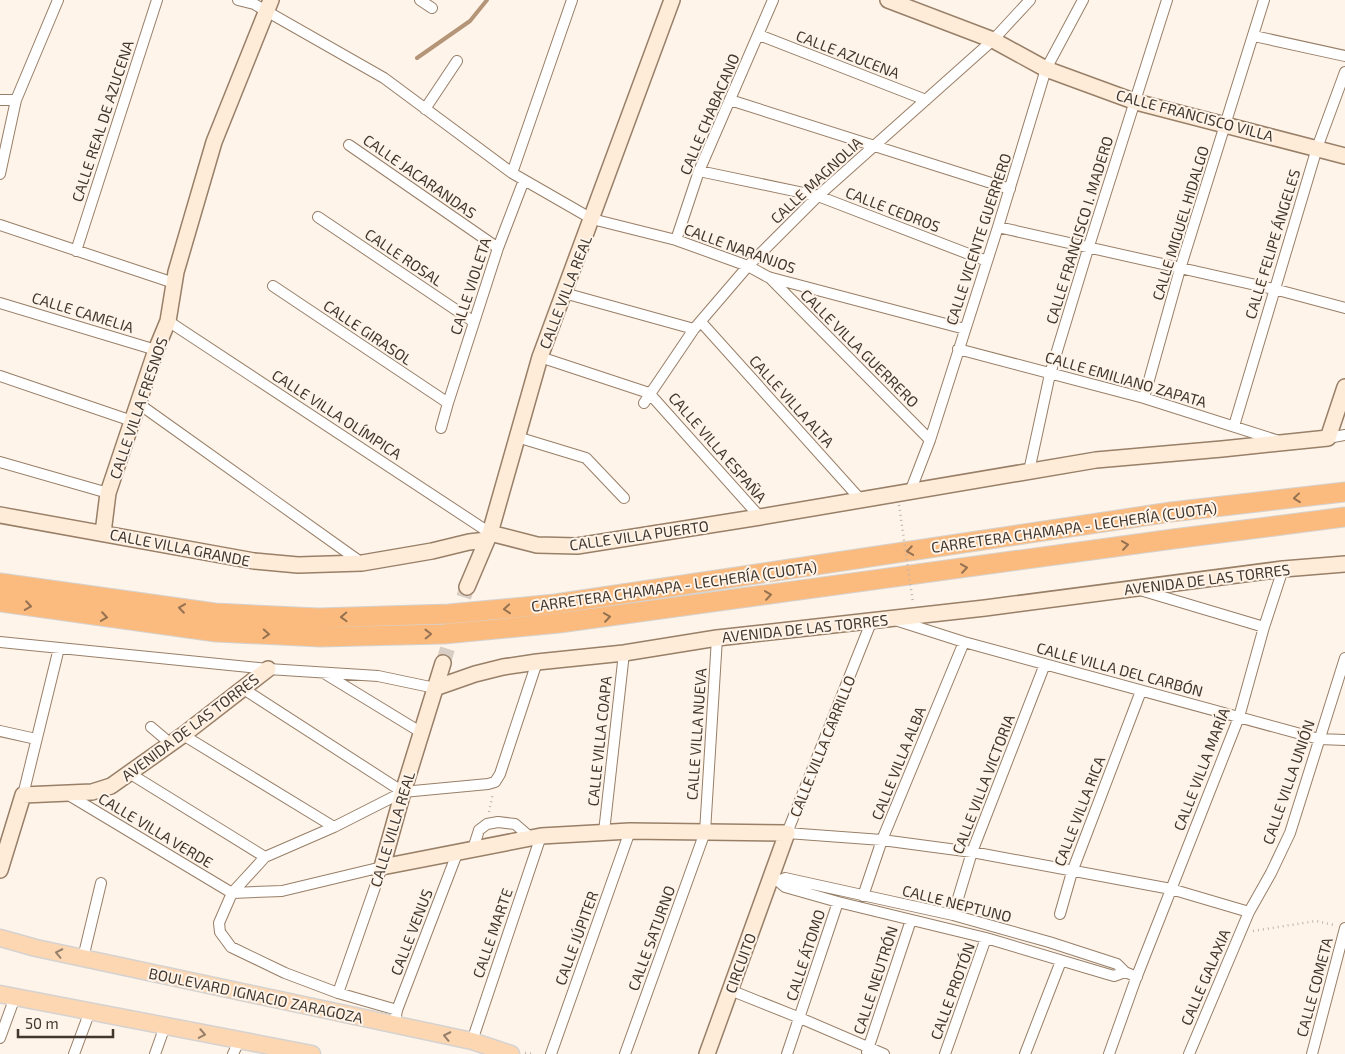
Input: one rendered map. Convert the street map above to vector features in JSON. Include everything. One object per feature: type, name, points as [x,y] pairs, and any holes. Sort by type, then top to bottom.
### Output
[{"type":"highway","name":"CARRETERA CHAMAPA - LECHERÍA (CUOTA)","points":[[0,583],[215,613],[318,618],[449,614],[555,604],[1171,512],[1345,492]]},
{"type":"highway","name":"CARRETERA CHAMAPA - LECHERÍA (CUOTA)","points":[[0,602],[216,632],[320,637],[444,634],[559,623],[1345,517]]},
{"type":"main road","name":"BOULEVARD IGNACIO ZARAGOZA","points":[[0,938],[83,958],[396,1018],[511,1054]]},
{"type":"main road","points":[[8,996],[166,1026],[236,1047],[312,1054]]},
{"type":"street","points":[[0,174],[16,100],[58,0]]},
{"type":"street","name":"CALLE REAL DE AZUCENA","points":[[76,251],[157,0]]},
{"type":"street","name":"CALLE NARANJOS","points":[[238,0],[262,4],[384,78],[512,173],[592,219],[676,240],[748,266],[768,277],[965,329]]},
{"type":"street","points":[[420,0],[432,8]]},
{"type":"street","points":[[512,173],[572,0]]},
{"type":"street","name":"CALLE VILLA REAL","points":[[467,587],[488,537],[540,358],[672,0]]},
{"type":"street","name":"CALLE CHABACANO","points":[[676,240],[699,171],[759,35],[772,0]]},
{"type":"street","name":"CALLE FRANCISCO VILLA","points":[[888,0],[993,40],[1046,69],[1136,102],[1345,156]]},
{"type":"street","name":"CALLE MAGNOLIA","points":[[644,403],[698,325],[748,266],[818,196],[993,40],[1030,0]]},
{"type":"street","name":"CALLE VICENTE GUERRERO","points":[[910,492],[930,440],[1046,69],[1083,0]]},
{"type":"street","name":"CALLE FRANCISCO I. MADERO","points":[[1029,471],[1050,374],[1167,0]]},
{"type":"street","name":"CALLE MIGUEL HIDALGO","points":[[1144,398],[1180,269],[1264,0]]},
{"type":"street","name":"CALLE VILLA FRESNOS","points":[[103,533],[108,493],[156,350],[168,321],[174,283],[214,142],[262,4]]},
{"type":"street","name":"CALLE AZUCENA","points":[[759,35],[926,100]]},
{"type":"street","points":[[1254,36],[1345,56]]},
{"type":"street","points":[[425,109],[457,60]]},
{"type":"street","name":"CALLE FELIPE ÁNGELES","points":[[1234,426],[1317,148],[1345,72]]},
{"type":"street","points":[[0,100],[16,100]]},
{"type":"street","points":[[730,100],[1010,189]]},
{"type":"street","name":"CALLE JACARANDAS","points":[[349,145],[498,248]]},
{"type":"street","name":"CALLE CEDROS","points":[[699,171],[818,196],[987,260]]},
{"type":"street","name":"CALLE VIOLETA","points":[[441,428],[498,248],[524,180]]},
{"type":"street","name":"CALLE ROSAL","points":[[318,217],[474,322]]},
{"type":"street","points":[[0,225],[174,283]]},
{"type":"street","points":[[998,227],[1345,308]]},
{"type":"street","name":"CALLE VILLA GUERRERO","points":[[768,277],[930,440]]},
{"type":"street","name":"CALLE GIRASOL","points":[[273,286],[448,403]]},
{"type":"street","points":[[564,293],[698,325]]},
{"type":"street","name":"CALLE CAMELIA","points":[[0,303],[156,350]]},
{"type":"street","name":"CALLE VILLA OLÍMPICA","points":[[168,321],[488,537]]},
{"type":"street","name":"CALLE VILLA ALTA","points":[[698,325],[861,500]]},
{"type":"street","name":"CALLE EMILIANO ZAPATA","points":[[958,349],[1144,398],[1284,442]]},
{"type":"street","name":"CALLE VILLA ESPAÑA","points":[[540,358],[650,393],[760,517]]},
{"type":"street","points":[[0,376],[132,421]]},
{"type":"street","points":[[1328,438],[1345,387]]},
{"type":"street","points":[[139,404],[362,563]]},
{"type":"street","points":[[1029,471],[1096,460],[1345,435]]},
{"type":"street","points":[[517,437],[586,458],[624,498]]},
{"type":"street","points":[[0,462],[108,493]]},
{"type":"street","name":"CALLE VILLA PUERTO","points":[[488,537],[537,545],[577,546],[1029,471]]},
{"type":"street","name":"CALLE VILLA GRANDE","points":[[0,515],[254,561],[298,565],[362,563],[432,551],[488,537]]},
{"type":"street","name":"AVENIDA DE LAS TORRES","points":[[0,642],[324,674],[378,676],[435,688],[475,674],[503,667],[537,662],[624,653],[717,638],[985,608],[1284,569],[1345,564]]},
{"type":"street","name":"CALLE VILLA MARÍA","points":[[1109,1054],[1170,889],[1239,717],[1264,627],[1284,569]]},
{"type":"street","points":[[1132,588],[1264,627]]},
{"type":"street","name":"CALLE VILLA DEL CARBÓN","points":[[890,619],[964,642],[1319,739],[1345,740]]},
{"type":"street","name":"CALLE VILLA CARRILLO","points":[[773,878],[787,833],[872,620]]},
{"type":"street","name":"CALLE VILLA NUEVA","points":[[705,832],[717,638]]},
{"type":"street","name":"CALLE VILLA ALBA","points":[[864,896],[882,840],[964,642]]},
{"type":"street","points":[[0,870],[23,795],[59,648]]},
{"type":"street","name":"CALLE VILLA COAPA","points":[[604,832],[624,653]]},
{"type":"street","name":"CALLE VILLA UNIÓN","points":[[1249,912],[1271,873],[1290,833],[1345,658]]},
{"type":"street","points":[[396,1018],[285,972],[231,947],[220,932],[221,916],[232,893],[264,857],[334,827],[403,792],[495,782],[500,774],[537,662]]},
{"type":"street","name":"CALLE VILLA REAL","points":[[338,993],[382,866],[443,663]]},
{"type":"street","name":"CALLE VILLA VICTORIA","points":[[953,915],[972,852],[1045,664]]},
{"type":"street","name":"AVENIDA DE LAS TORRES","points":[[23,795],[92,792],[111,786],[177,740],[268,668]]},
{"type":"street","points":[[324,674],[422,733]]},
{"type":"street","points":[[242,688],[403,792]]},
{"type":"street","name":"CALLE VILLA RICA","points":[[1060,914],[1072,872],[1141,691]]},
{"type":"street","points":[[151,727],[334,827]]},
{"type":"street","points":[[0,731],[36,739]]},
{"type":"street","points":[[129,774],[264,857]]},
{"type":"street","name":"CALLE VILLA VERDE","points":[[64,792],[232,893]]},
{"type":"street","points":[[487,824],[498,822],[515,824],[535,836]]},
{"type":"street","name":"CALLE VENUS","points":[[396,1018],[466,850],[479,830],[487,824]]},
{"type":"street","points":[[232,893],[282,891],[382,866],[535,836],[630,831],[787,833],[882,840],[972,852],[1170,889],[1249,912]]},
{"type":"street","name":"CALLE JÚPITER","points":[[551,1054],[630,831]]},
{"type":"street","name":"CALLE SATURNO","points":[[625,1054],[705,832]]},
{"type":"street","name":"CALLE MARTE","points":[[472,1041],[535,836]]},
{"type":"street","name":"CALLE NEPTUNO","points":[[773,878],[786,878],[953,915],[1049,942],[1117,964],[1125,972],[1137,977]]},
{"type":"street","name":"CALLE NEPTUNO","points":[[773,878],[785,887],[838,902],[986,938],[1114,976],[1125,972]]},
{"type":"street","name":"CIRCUITO","points":[[707,1054],[773,878]]},
{"type":"street","points":[[83,958],[101,884]]},
{"type":"street","name":"CALLE ÁTOMO","points":[[800,1018],[838,902]]},
{"type":"street","name":"CALLE GALAXIA","points":[[1189,1054],[1249,912]]},
{"type":"street","name":"CALLE NEUTRÓN","points":[[868,1051],[911,920]]},
{"type":"street","name":"CALLE COMETA","points":[[1312,1054],[1340,926]]},
{"type":"street","name":"CALLE PROTÓN","points":[[945,1054],[986,938]]},
{"type":"street","points":[[1025,1054],[1061,961]]},
{"type":"street","points":[[730,990],[800,1018],[868,1051],[884,1054]]},
{"type":"street","points":[[0,1038],[8,996]]},
{"type":"street","points":[[74,1054],[90,1011]]},
{"type":"street","points":[[787,1054],[800,1018]]},
{"type":"street","points":[[155,1054],[166,1026]]},
{"type":"path","points":[[899,505],[913,603]]},
{"type":"path","points":[[487,824],[495,782]]},
{"type":"path","points":[[1240,933],[1316,921],[1340,926]]},
{"type":"waterway","points":[[417,58],[470,21],[487,0]]},
{"type":"tunnel","points":[[443,663],[467,587]]}]
